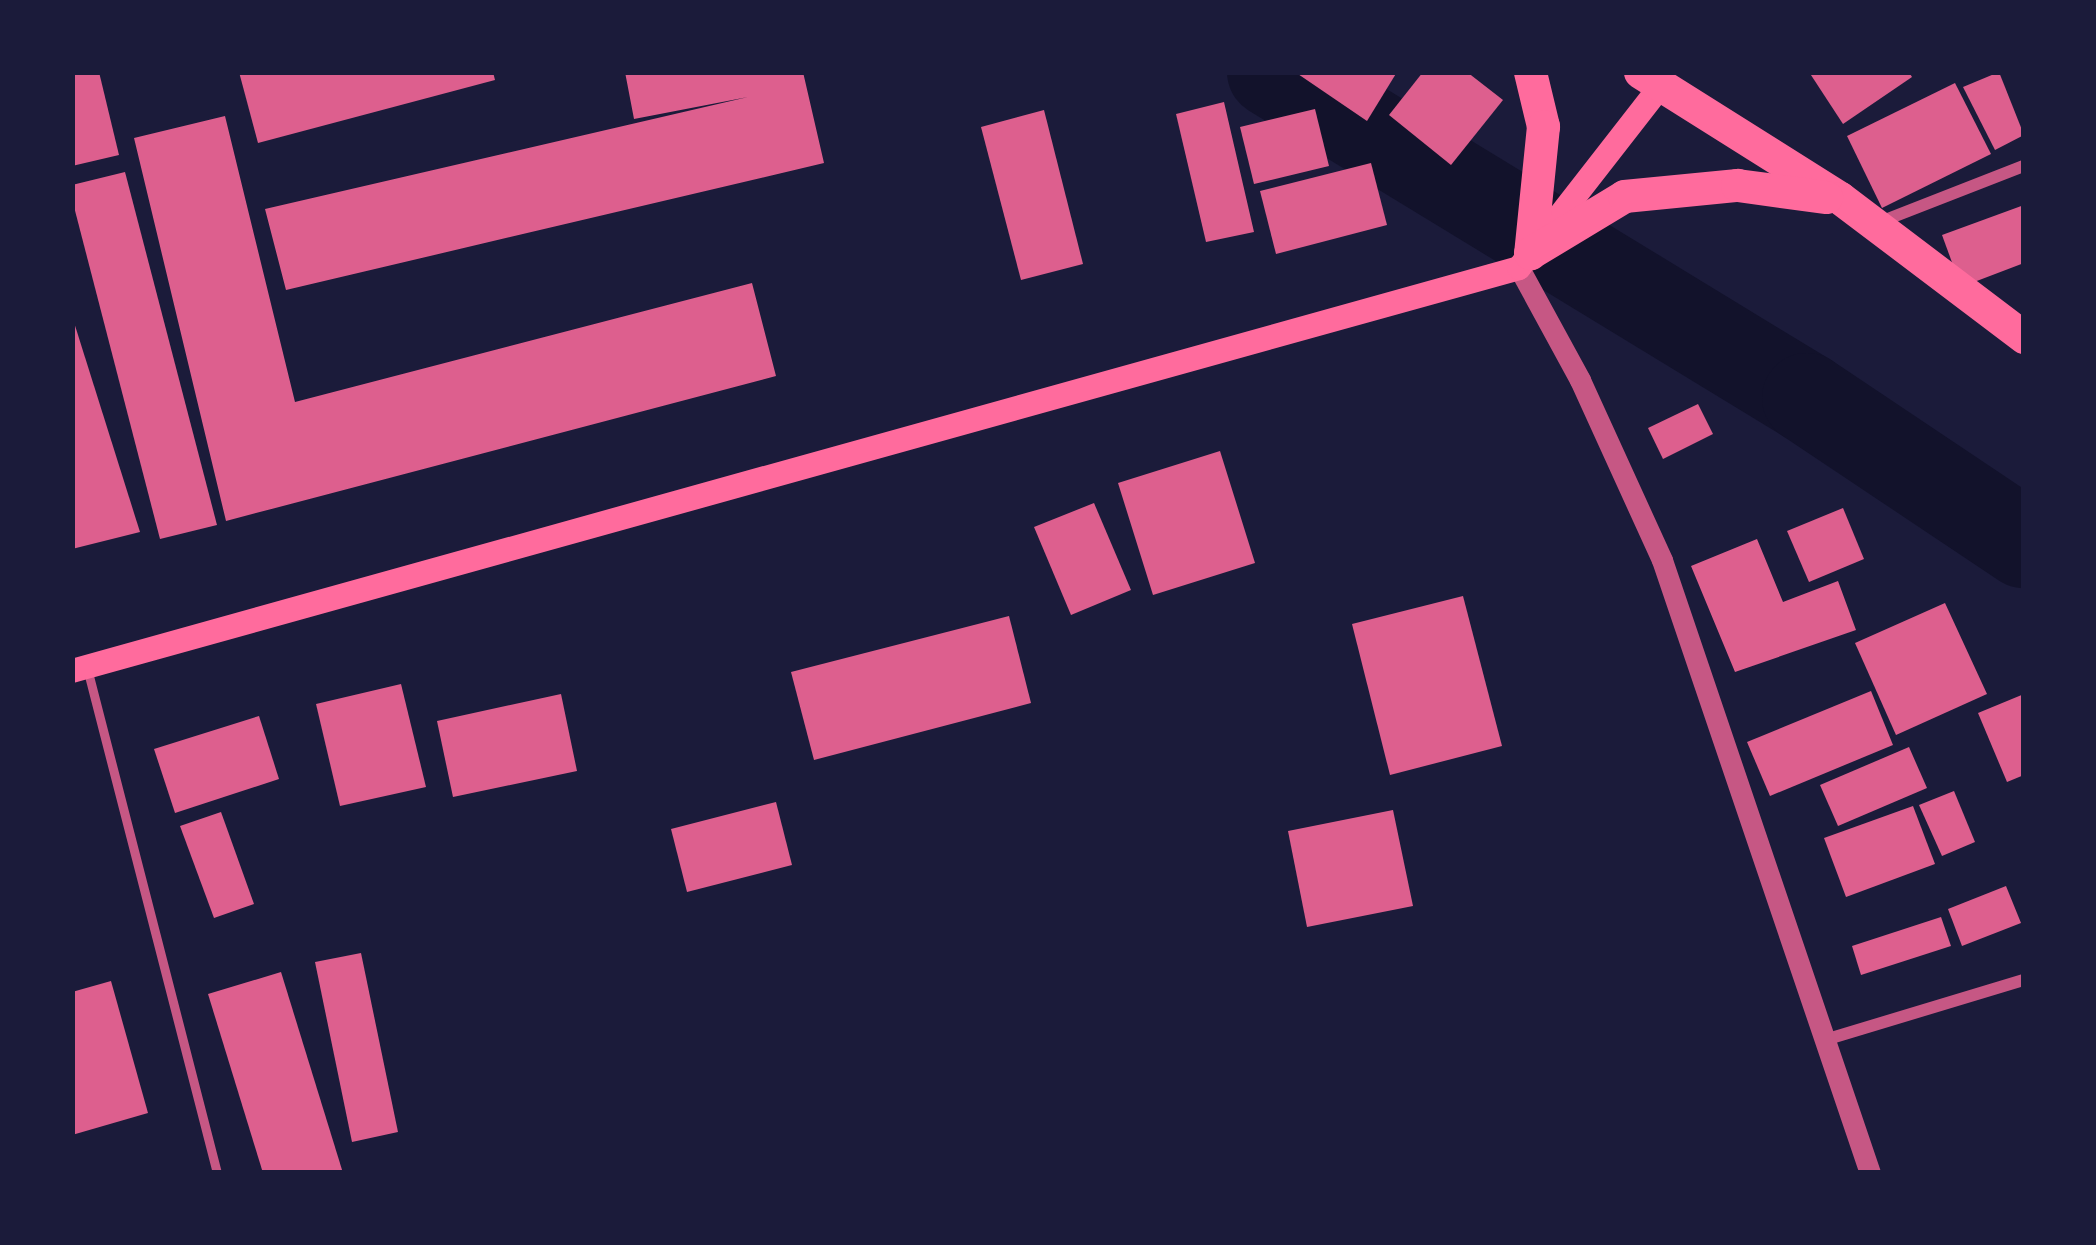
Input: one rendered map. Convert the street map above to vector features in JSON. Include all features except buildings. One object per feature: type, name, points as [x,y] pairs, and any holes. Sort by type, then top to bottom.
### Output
[{"type":"highway","points":[[1530,72],[1543,126],[1537,241]]},
{"type":"highway","points":[[1650,79],[1840,198],[2024,337]]},
{"type":"highway","points":[[1537,241],[1605,202],[1656,190],[1737,185],[1840,198]]},
{"type":"main road","points":[[84,675],[1537,241],[1650,79]]},
{"type":"street","points":[[1875,224],[2024,166]]},
{"type":"street","points":[[1537,241],[1662,560],[1870,1173]]},
{"type":"street","points":[[1828,1039],[2024,980]]},
{"type":"lane","points":[[84,675],[97,703],[217,1173]]},
{"type":"waterway","points":[[1272,72],[1807,398],[2024,543]]}]
